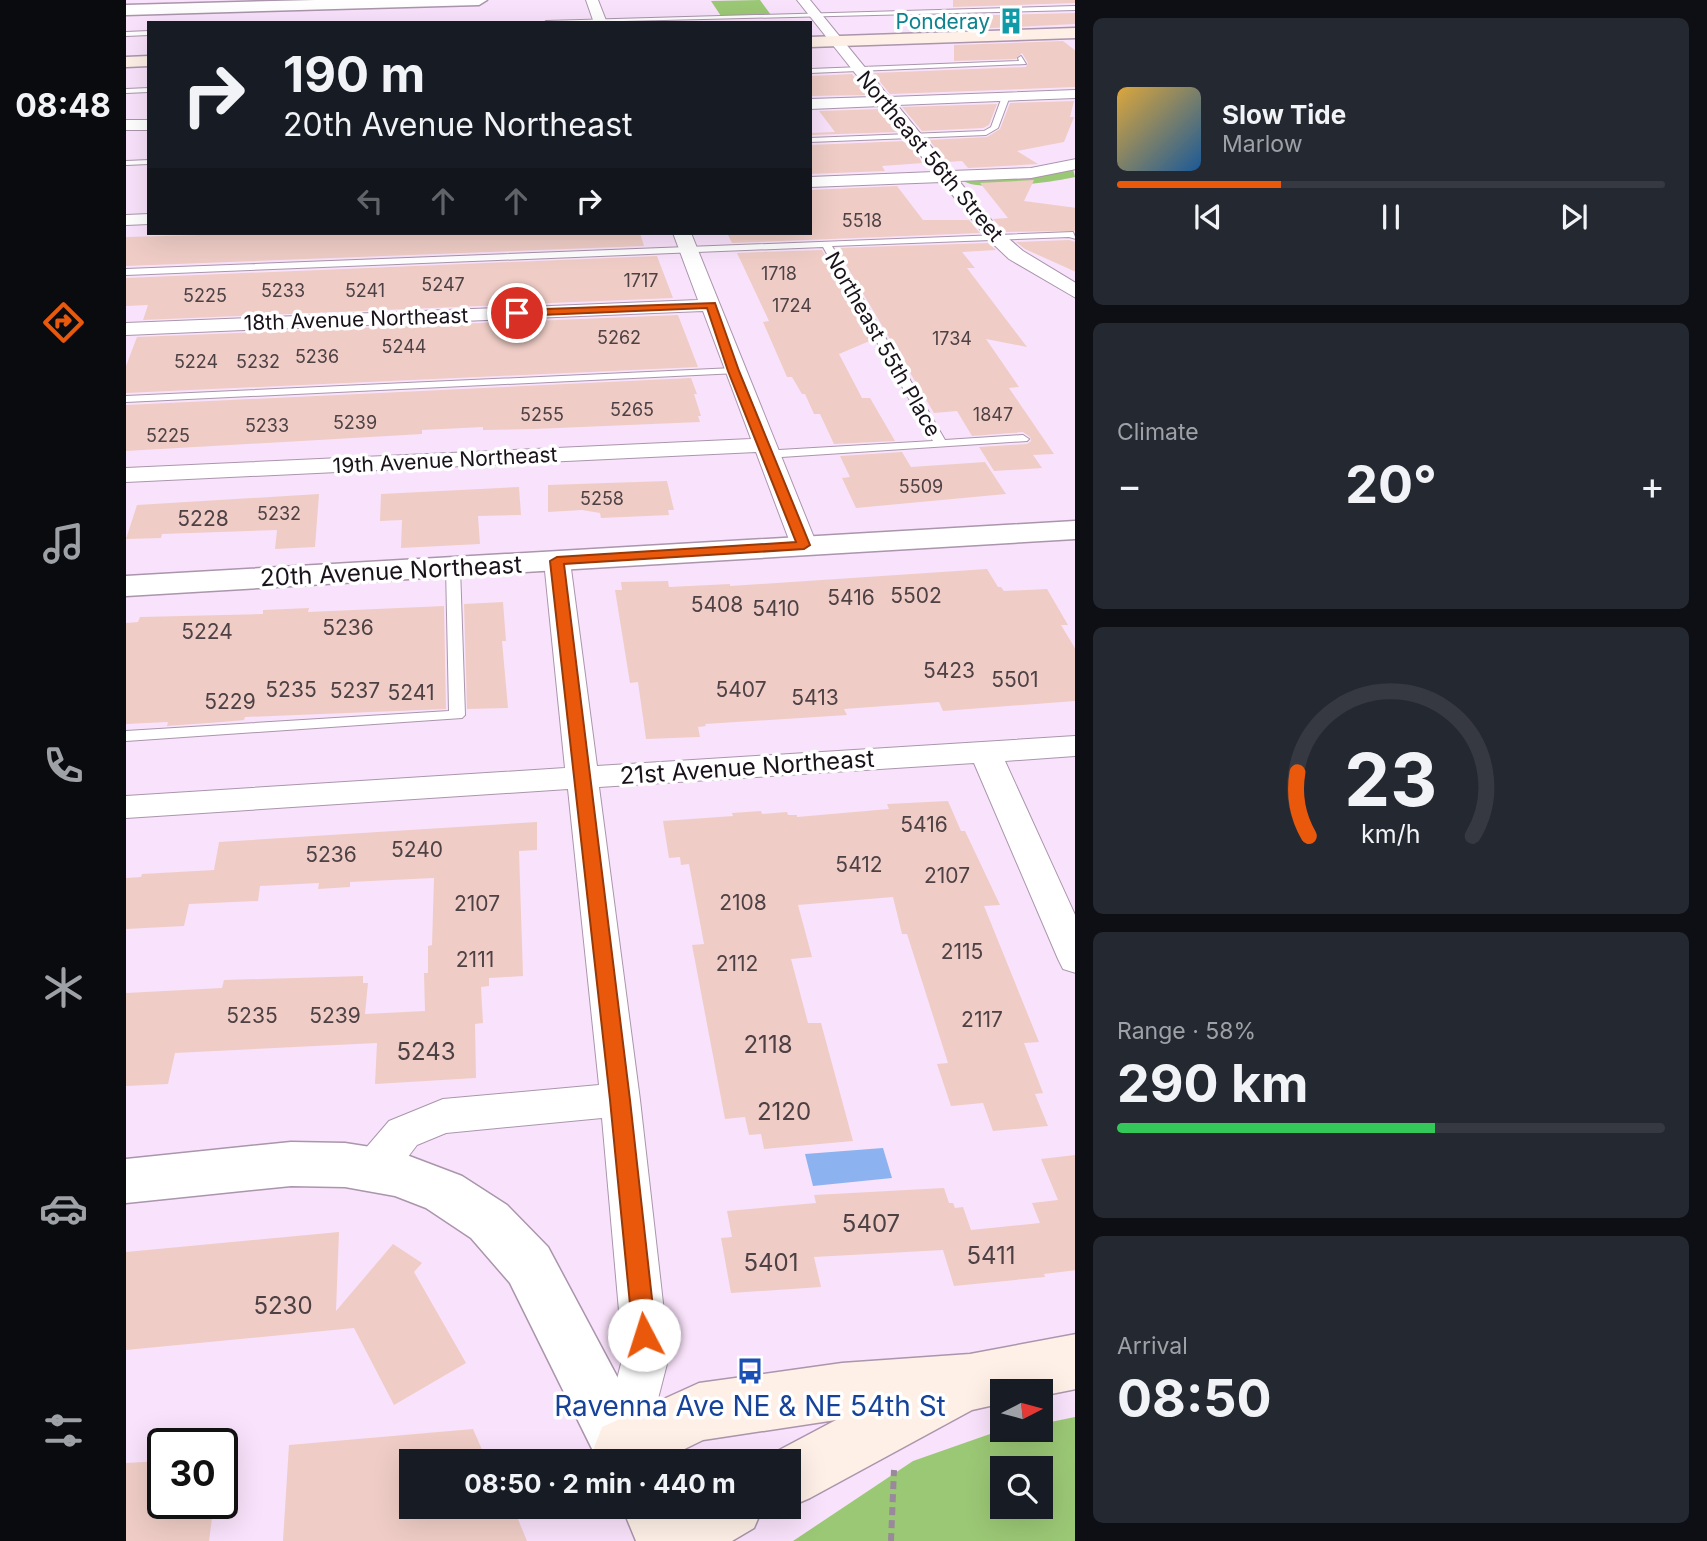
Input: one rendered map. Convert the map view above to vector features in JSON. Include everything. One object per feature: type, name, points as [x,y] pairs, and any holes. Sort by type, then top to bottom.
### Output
[{"type":"main road","points":[[812,42],[1073,32]]},
{"type":"main road","points":[[126,62],[147,61]]},
{"type":"main road","points":[[636,1449],[699,1412],[842,1391],[970,1382],[1075,1361]]},
{"type":"main road","points":[[801,1471],[970,1382]]},
{"type":"main road","points":[[658,1519],[669,1541],[710,1519]]},
{"type":"street","points":[[126,10],[281,3],[478,0]]},
{"type":"street","points":[[593,0],[601,21]]},
{"type":"street","name":"Northeast 56th Street","points":[[803,0],[995,236],[1016,255],[1075,292]]},
{"type":"street","points":[[812,104],[1075,94]]},
{"type":"street","points":[[126,125],[147,125]]},
{"type":"street","points":[[812,181],[1031,173],[1075,164]]},
{"type":"street","points":[[812,195],[1064,185]]},
{"type":"street","points":[[126,205],[147,204]]},
{"type":"street","points":[[126,220],[147,219]]},
{"type":"street","points":[[685,242],[804,545]]},
{"type":"street","name":"18th Avenue Northeast","points":[[126,329],[711,305]]},
{"type":"street","name":"19th Avenue Northeast","points":[[126,475],[765,450]]},
{"type":"street","name":"20th Avenue Northeast","points":[[126,586],[1075,530]]},
{"type":"street","points":[[557,561],[620,1100],[646,1356],[627,1449]]},
{"type":"street","name":"21st Avenue Northeast","points":[[126,807],[1075,746]]},
{"type":"street","points":[[985,751],[1075,959]]},
{"type":"street","points":[[374,1169],[403,1133],[443,1116],[620,1100]]},
{"type":"street","points":[[126,1181],[300,1162],[374,1169],[437,1186],[489,1218],[511,1240],[530,1265],[623,1449]]},
{"type":"lane","points":[[632,21],[1075,8]]},
{"type":"lane","points":[[126,34],[147,33]]},
{"type":"lane","points":[[812,71],[1024,63],[1021,58]]},
{"type":"lane","points":[[126,91],[147,90]]},
{"type":"lane","points":[[812,140],[986,133],[993,128],[1006,96]]},
{"type":"lane","points":[[126,163],[147,162]]},
{"type":"lane","points":[[126,272],[685,242],[826,244],[995,236],[1075,236]]},
{"type":"lane","name":"Northeast 55th Place","points":[[826,244],[941,444]]},
{"type":"lane","points":[[126,399],[734,371]]},
{"type":"lane","name":"19th Avenue Northeast","points":[[765,450],[1023,439]]},
{"type":"lane","points":[[126,736],[457,715],[453,567]]},
{"type":"path","points":[[891,1541],[894,1459]]},
{"type":"green space","points":[[760,0],[771,15],[721,16],[711,1]]},
{"type":"green space","points":[[1073,169],[1075,177],[1034,184],[983,186],[962,180]]},
{"type":"green space","points":[[1075,1417],[1075,1541],[793,1541],[913,1461],[990,1434],[990,1442],[1054,1442],[1054,1421]]},
{"type":"water","points":[[883,1148],[892,1178],[813,1186],[805,1154]]},
{"type":"building","points":[[953,0],[1075,0],[1075,3],[953,7]]},
{"type":"building","points":[[1075,13],[1075,24],[953,30],[953,16]]},
{"type":"building","points":[[1063,41],[1075,50],[1075,87],[890,94],[873,73],[1026,67],[1028,63],[1022,53],[1016,59],[954,61],[954,45]]},
{"type":"building","points":[[852,74],[869,95],[812,96],[812,76]]},
{"type":"building","points":[[1074,101],[1070,117],[1074,117],[1064,142],[1017,151],[1038,164],[968,168],[962,161],[947,162],[929,140],[987,137],[1000,129],[1010,103]]},
{"type":"building","points":[[997,104],[989,125],[983,128],[922,131],[902,107]]},
{"type":"building","points":[[880,109],[898,132],[812,135],[835,132],[819,111]]},
{"type":"building","points":[[906,141],[923,163],[882,166],[885,171],[812,174],[812,145]]},
{"type":"building","points":[[1034,180],[1024,201],[1075,208],[1075,231],[1005,232],[993,219],[1008,218],[980,183]]},
{"type":"building","points":[[897,186],[923,220],[969,220],[980,233],[732,243],[728,235],[812,235],[812,190]]},
{"type":"building","points":[[641,235],[644,246],[126,266],[126,237]]},
{"type":"building","points":[[1016,242],[1075,242],[1075,272],[1025,249]]},
{"type":"building","points":[[988,243],[996,250],[962,252],[975,268],[967,268],[1027,347],[986,339],[1019,387],[1009,388],[1054,454],[1033,455],[1042,468],[994,471],[979,447],[1027,444],[1031,441],[1030,437],[1023,432],[972,436],[957,411],[934,413],[836,248]]},
{"type":"building","points":[[822,250],[872,340],[839,354],[862,398],[870,398],[895,441],[834,444],[820,414],[814,414],[805,394],[802,394],[792,377],[787,377],[763,322],[769,321],[737,253]]},
{"type":"building","points":[[657,256],[673,298],[143,320],[148,305],[126,306],[126,278]]},
{"type":"building","points":[[678,315],[698,367],[126,393],[126,366],[137,337]]},
{"type":"building","points":[[691,378],[697,394],[694,394],[701,416],[698,416],[700,422],[534,429],[483,430],[483,427],[422,430],[422,434],[126,451],[126,405]]},
{"type":"building","points":[[902,452],[911,467],[985,462],[1006,494],[856,508],[842,478],[850,477],[840,456]]},
{"type":"building","points":[[667,481],[674,510],[668,510],[669,515],[601,518],[600,513],[582,510],[548,512],[548,485]]},
{"type":"building","points":[[519,487],[521,515],[478,516],[480,544],[401,548],[402,520],[380,521],[381,494]]},
{"type":"building","points":[[319,494],[315,547],[275,549],[277,530],[162,534],[161,538],[126,539],[137,505]]},
{"type":"building","points":[[987,569],[998,587],[1004,591],[1047,589],[1068,625],[1061,625],[1075,648],[1075,701],[943,711],[939,702],[844,709],[847,715],[705,724],[706,726],[698,727],[700,737],[646,739],[638,682],[630,683],[615,590],[622,590],[621,582],[668,581],[669,587],[730,586]]},
{"type":"building","points":[[503,602],[506,641],[502,641],[508,708],[467,709],[464,604]]},
{"type":"building","points":[[444,606],[446,709],[245,717],[244,720],[167,726],[168,722],[126,724],[126,623],[138,622],[140,617],[263,614],[263,610],[309,608],[308,612]]},
{"type":"building","points":[[948,801],[1000,905],[984,906],[1039,1042],[1024,1043],[1043,1093],[1035,1094],[1048,1126],[993,1131],[983,1103],[951,1106],[937,1064],[948,1063],[907,934],[902,934],[893,897],[798,905],[812,957],[791,959],[808,1023],[821,1023],[853,1141],[764,1149],[761,1134],[749,1135],[745,1117],[725,1119],[692,945],[704,944],[689,864],[681,865],[680,857],[669,858],[663,821],[733,816],[732,813],[761,811],[762,814],[787,812],[788,815],[797,817],[889,809],[887,804]]},
{"type":"building","points":[[537,822],[537,850],[519,851],[523,976],[489,978],[489,986],[481,987],[483,1023],[475,1024],[476,1078],[375,1084],[377,1043],[175,1053],[168,1084],[126,1086],[126,993],[222,988],[224,980],[363,976],[363,983],[368,983],[365,1014],[425,1011],[424,973],[428,973],[428,946],[432,945],[434,878],[350,882],[350,887],[318,889],[319,883],[260,886],[258,901],[189,904],[184,926],[126,929],[126,878],[141,877],[142,874],[214,870],[219,842]]},
{"type":"building","points":[[1075,1155],[1075,1270],[1044,1274],[1045,1277],[954,1286],[943,1250],[814,1257],[821,1287],[731,1293],[721,1238],[732,1237],[727,1211],[816,1203],[814,1195],[944,1188],[949,1203],[953,1203],[955,1208],[963,1207],[971,1230],[1040,1223],[1032,1203],[1058,1200],[1041,1159]]},
{"type":"building","points":[[339,1232],[336,1311],[393,1244],[422,1263],[414,1272],[466,1363],[394,1405],[354,1328],[126,1350],[126,1252]]},
{"type":"building","points":[[473,1429],[482,1449],[399,1449],[399,1519],[518,1519],[527,1541],[283,1541],[289,1445]]},
{"type":"building","points":[[147,1462],[147,1519],[212,1519],[209,1541],[126,1541],[126,1463]]},
{"type":"place","name":"Ponderay","points":[[1011,21]]},
{"type":"place","name":"Ravenna Ave NE & NE 54th St","points":[[750,1371]]},
{"type":"route","points":[[517,313],[711,305],[734,371],[804,545],[557,561],[620,1100],[644,1335]]}]
